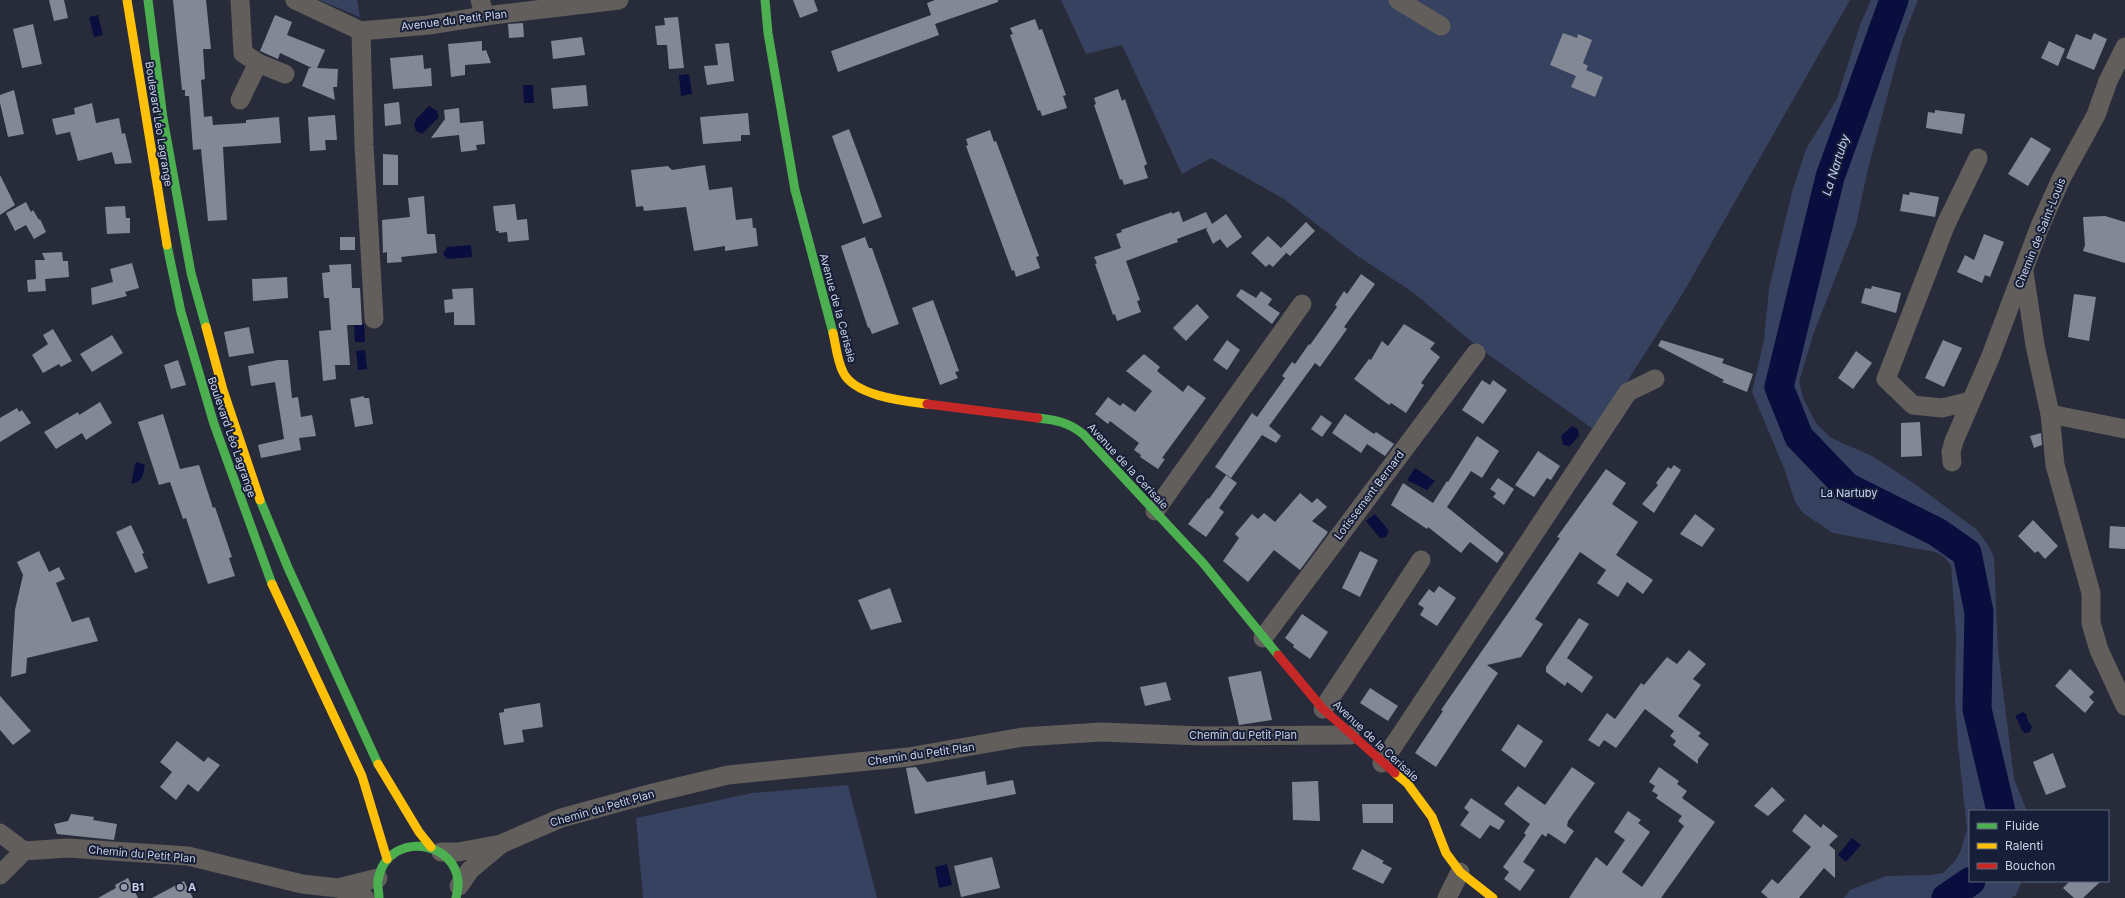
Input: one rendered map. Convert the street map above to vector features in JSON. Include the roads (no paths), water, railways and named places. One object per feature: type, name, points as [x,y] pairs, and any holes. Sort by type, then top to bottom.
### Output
[{"type":"main road","name":"Boulevard Léo Lagrange","points":[[127,0],[162,220],[181,312],[210,411],[272,582],[362,776],[387,859]]},
{"type":"main road","name":"Boulevard Léo Lagrange","points":[[148,0],[150,26],[163,118],[191,273],[223,390],[259,497],[289,570],[378,764],[419,832],[454,867],[458,892]]},
{"type":"main road","name":"Avenue de la Cerisaie","points":[[765,0],[768,33],[795,190],[843,373],[851,383],[877,395],[903,401],[1062,421],[1083,434],[1203,563],[1263,638],[1323,709],[1350,735],[1407,783],[1432,817],[1446,853],[1460,872],[1493,898]]},
{"type":"main road","points":[[379,898],[378,878],[387,859],[396,851],[407,846],[419,845],[436,850]]},
{"type":"street","points":[[240,0],[243,53],[258,63],[285,74]]},
{"type":"street","name":"Avenue du Petit Plan","points":[[294,0],[361,31],[429,25],[482,8],[619,0]]},
{"type":"street","points":[[1398,0],[1442,26]]},
{"type":"street","points":[[361,31],[364,145],[374,319]]},
{"type":"street","name":"Chemin de Saint-Louis","points":[[1952,462],[1951,452],[1954,440],[2061,178],[2096,115],[2108,81],[2125,47]]},
{"type":"street","points":[[240,100],[258,63]]},
{"type":"street","points":[[1971,401],[1942,408],[1913,405],[1886,379],[1946,224],[1978,158]]},
{"type":"street","points":[[2024,269],[2035,345],[2050,414],[2055,465],[2091,593],[2091,623],[2099,650],[2125,706]]},
{"type":"street","points":[[1155,511],[1302,304]]},
{"type":"street","name":"Lotissement Bernard","points":[[1263,638],[1476,352]]},
{"type":"street","points":[[1382,763],[1628,392],[1655,379]]},
{"type":"street","points":[[2050,414],[2125,429]]},
{"type":"street","points":[[1323,709],[1421,560]]},
{"type":"street","name":"Chemin du Petit Plan","points":[[436,850],[458,852],[501,844],[561,818],[728,775],[908,757],[1023,737],[1100,732],[1203,736],[1350,735]]},
{"type":"street","points":[[0,833],[24,851],[0,875]]},
{"type":"street","name":"Chemin du Petit Plan","points":[[458,892],[470,870],[501,844]]},
{"type":"street","name":"Chemin du Petit Plan","points":[[24,851],[67,848],[188,856],[302,884],[338,888],[365,898]]},
{"type":"street","points":[[1447,898],[1460,872]]},
{"type":"street","name":"Chemin du Petit Plan","points":[[338,888],[378,878]]},
{"type":"waterway","name":"La Nartuby","points":[[1894,0],[1830,177],[1779,387],[1799,437],[1847,487],[1937,532],[1967,553],[1979,612],[1977,709],[2001,810]]},
{"type":"waterway","name":"La Nartuby","points":[[1946,898],[1970,882]]},
{"type":"place","name":"B1","points":[[124,887]]},
{"type":"place","name":"A","points":[[180,887]]}]
